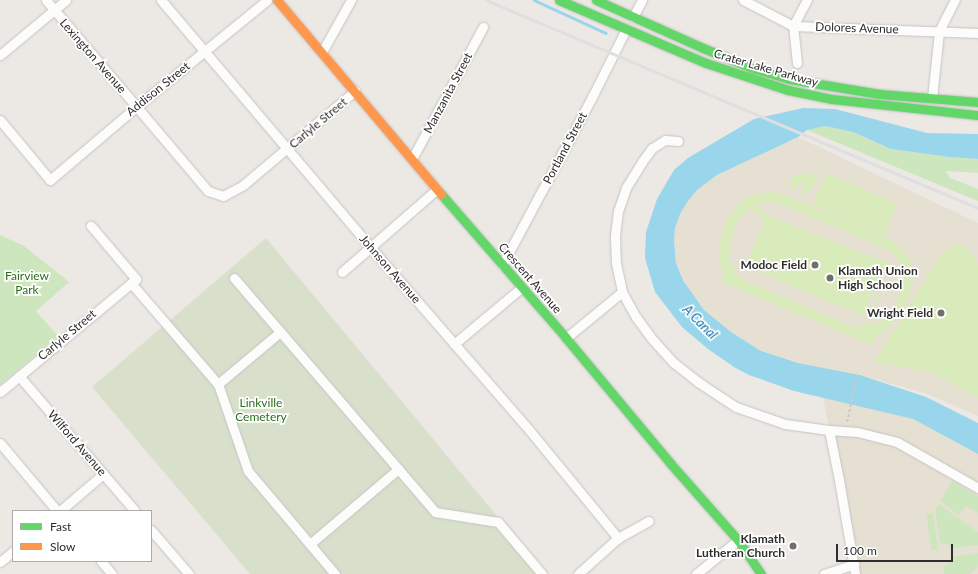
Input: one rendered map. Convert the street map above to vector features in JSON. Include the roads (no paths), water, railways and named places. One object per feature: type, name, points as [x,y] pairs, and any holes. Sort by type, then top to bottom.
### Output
[{"type":"main road","name":"Crescent Avenue","points":[[277,0],[521,288],[566,338],[670,462],[738,540],[761,574]]},
{"type":"main road","name":"Crater Lake Parkway","points":[[559,0],[706,63],[788,90],[832,99],[978,115]]},
{"type":"main road","name":"Crater Lake Parkway","points":[[596,0],[703,48],[755,69],[789,79],[843,89],[978,102]]},
{"type":"main road","points":[[626,29],[629,26],[637,26],[662,37],[703,48]]},
{"type":"street","name":"Lexington Avenue","points":[[46,0],[208,191],[223,196]]},
{"type":"street","points":[[0,55],[66,0]]},
{"type":"street","name":"Johnson Avenue","points":[[161,0],[371,248],[530,431],[618,538]]},
{"type":"street","name":"Addison Street","points":[[0,120],[50,180],[136,107],[267,0]]},
{"type":"street","points":[[322,52],[350,0]]},
{"type":"street","points":[[633,17],[642,0]]},
{"type":"street","name":"Dolores Avenue","points":[[742,0],[793,26],[978,33]]},
{"type":"street","points":[[797,63],[793,26],[807,0]]},
{"type":"street","points":[[932,98],[939,31],[955,0]]},
{"type":"street","name":"Manzanita Street","points":[[412,160],[483,27]]},
{"type":"street","name":"Portland Street","points":[[502,265],[592,97],[626,29]]},
{"type":"street","name":"Carlyle Street","points":[[223,196],[242,186],[355,91]]},
{"type":"street","points":[[678,141],[665,140],[652,148],[626,188],[618,211],[615,237],[616,263],[622,292],[636,317],[653,340],[674,363],[698,382],[736,407],[785,424],[857,432],[897,442],[978,488]]},
{"type":"street","points":[[342,272],[437,189]]},
{"type":"street","points":[[91,226],[133,281],[218,384],[248,471],[335,574]]},
{"type":"street","points":[[234,278],[435,512],[498,522],[542,574]]},
{"type":"street","name":"Carlyle Street","points":[[0,392],[133,281]]},
{"type":"street","points":[[454,344],[521,288]]},
{"type":"street","points":[[566,338],[622,292]]},
{"type":"street","points":[[218,384],[280,332]]},
{"type":"street","name":"Wilford Avenue","points":[[19,376],[134,510]]},
{"type":"street","points":[[824,574],[854,569],[829,430]]},
{"type":"street","points":[[0,443],[57,510]]},
{"type":"street","points":[[310,544],[398,469]]},
{"type":"street","points":[[59,510],[103,474]]},
{"type":"street","points":[[578,574],[618,538],[649,521]]},
{"type":"street","points":[[152,531],[185,573]]},
{"type":"street","points":[[696,574],[738,540]]},
{"type":"street","points":[[0,562],[12,552]]},
{"type":"street","points":[[102,562],[112,574]]},
{"type":"water","name":"A Canal","points":[[803,108],[835,109],[927,133],[978,134],[978,159],[949,157],[891,149],[853,132],[825,126],[807,130],[798,137],[717,175],[697,190],[688,201],[680,214],[675,228],[674,241],[676,263],[684,282],[704,310],[731,332],[761,351],[798,363],[860,375],[926,397],[978,423],[978,454],[913,419],[794,391],[749,375],[734,367],[708,349],[682,327],[655,292],[645,258],[646,232],[657,199],[674,170],[688,158],[754,119]]},
{"type":"waterway","points":[[534,0],[606,33]]},
{"type":"railway","points":[[486,0],[978,208]]},
{"type":"place","name":"Modoc Field","points":[[815,265]]},
{"type":"place","name":"Klamath Union High School","points":[[830,278]]},
{"type":"place","name":"Wright Field","points":[[941,313]]},
{"type":"place","name":"Klamath Lutheran Church","points":[[793,546]]},
{"type":"park label","name":"Fairview Park","points":[[27,283]]},
{"type":"park label","name":"Linkville Cemetery","points":[[261,410]]}]
